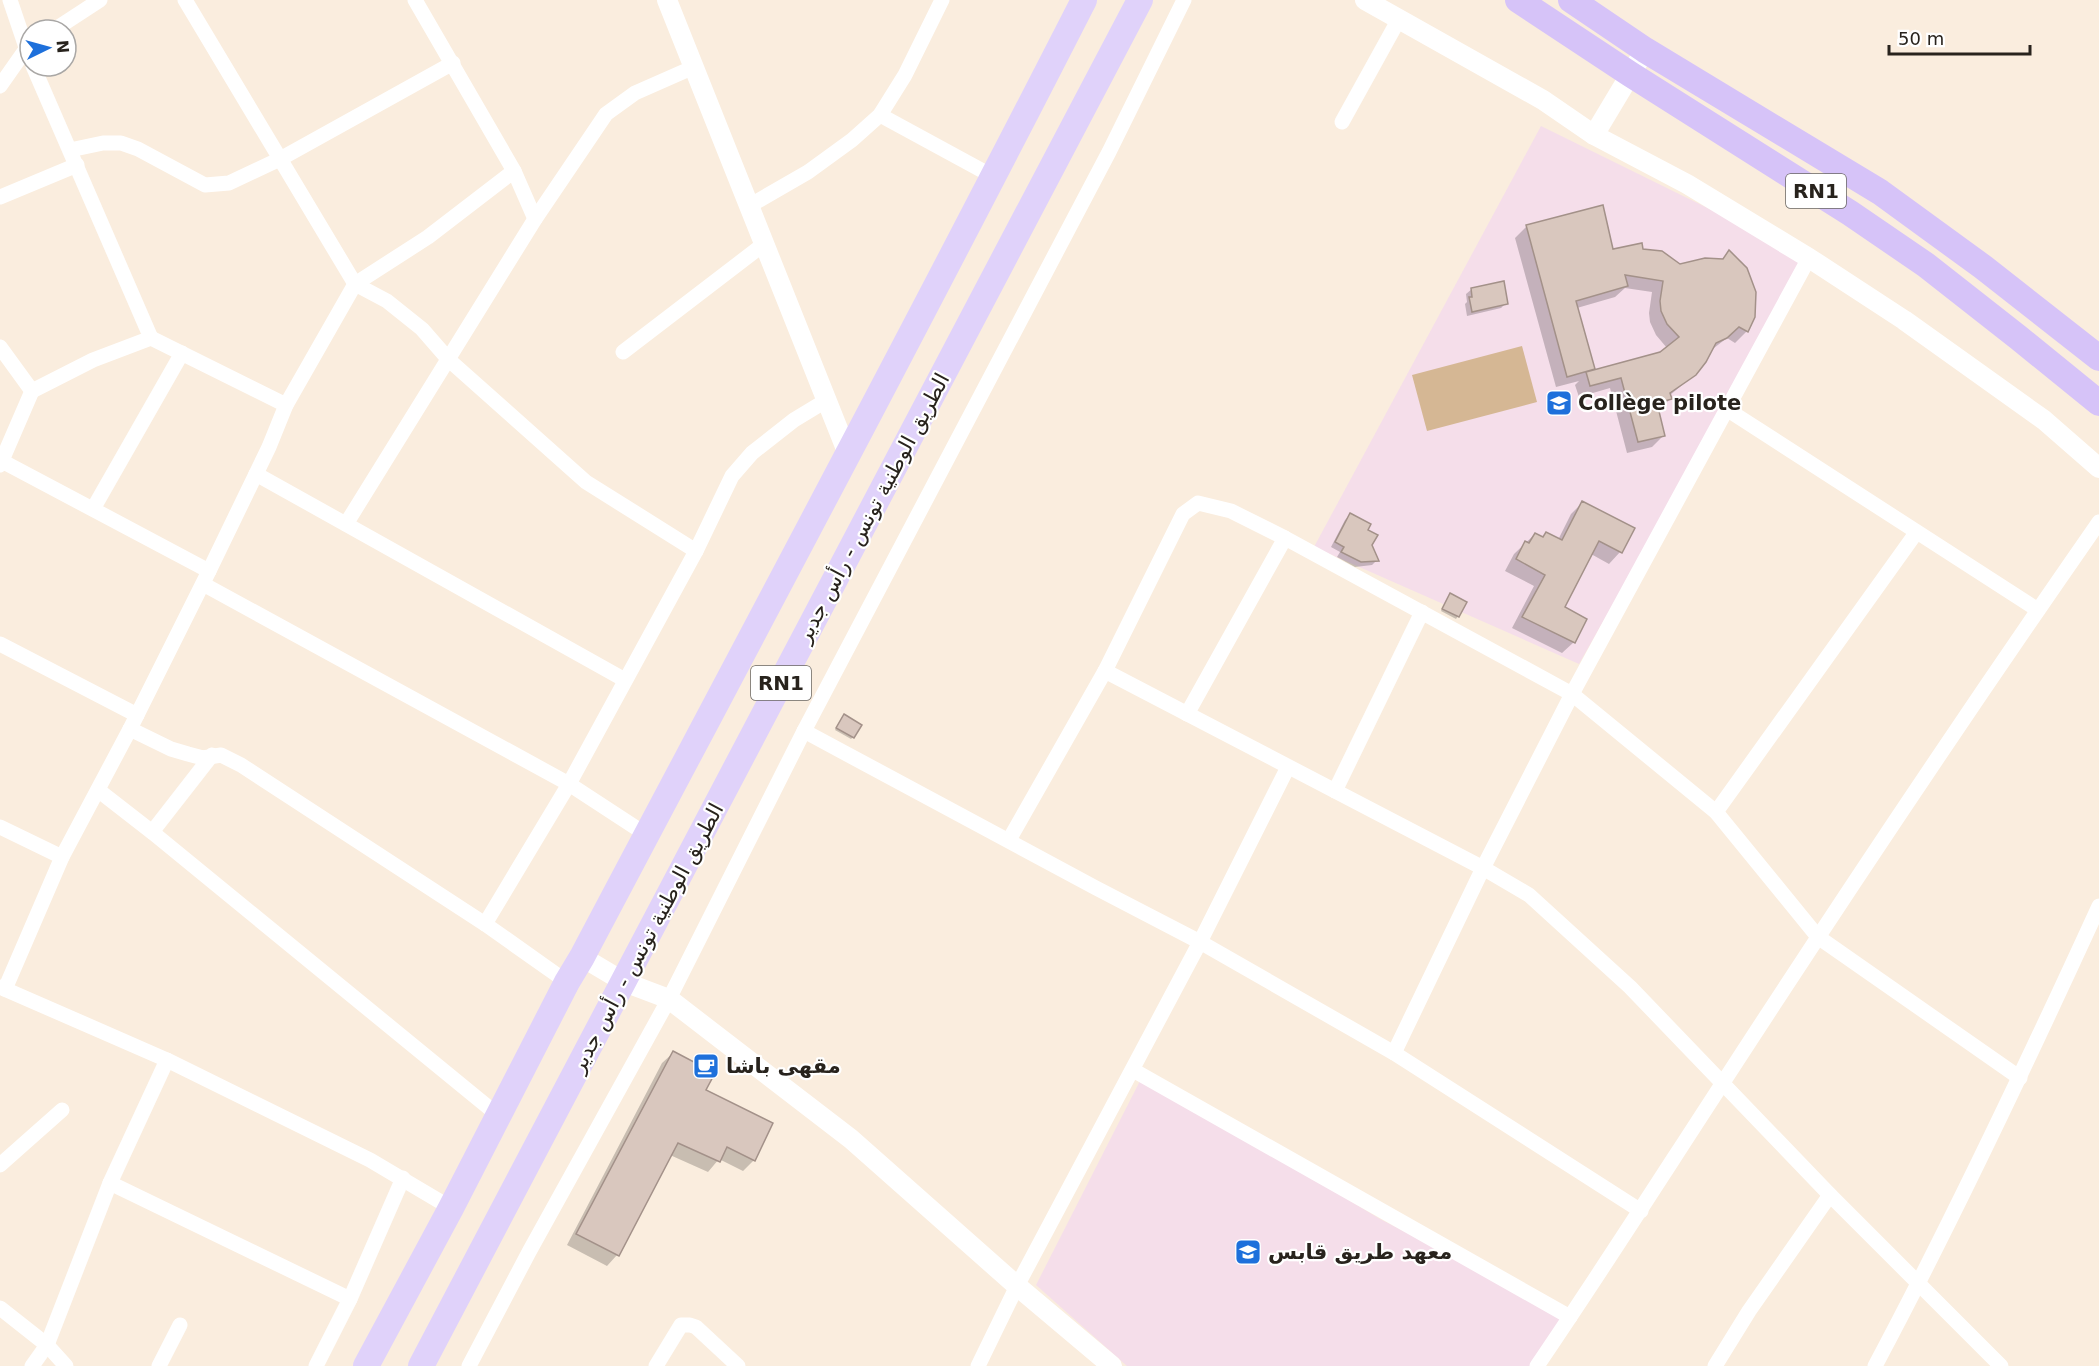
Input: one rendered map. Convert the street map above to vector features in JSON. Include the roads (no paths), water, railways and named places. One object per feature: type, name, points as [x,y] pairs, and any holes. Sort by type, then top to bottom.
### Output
[{"type":"highway","name":"RN1","points":[[1518,0],[1630,74],[1780,168],[1926,265],[2099,403]]},
{"type":"highway","name":"RN1","points":[[1571,0],[1645,50],[1880,192],[1983,267],[2099,358]]},
{"type":"main road","name":"RN1","points":[[366,1366],[451,1208],[567,981],[647,835],[994,177],[1084,0]]},
{"type":"main road","name":"الطريق الوطنية تونس - رأس جدير","points":[[421,1366],[1140,0]]},
{"type":"street","points":[[10,0],[18,22]]},
{"type":"street","points":[[72,18],[100,0]]},
{"type":"street","points":[[185,0],[355,284],[387,301],[422,329],[448,360],[586,482],[696,551]]},
{"type":"street","points":[[415,0],[514,171],[535,219]]},
{"type":"street","points":[[667,0],[848,454]]},
{"type":"street","points":[[749,206],[808,172],[852,140],[880,115],[905,75],[942,0]]},
{"type":"street","points":[[469,1366],[669,999],[804,731],[1110,152],[1184,0]]},
{"type":"street","points":[[1365,0],[1543,100],[1594,135],[1696,189],[1809,258],[1904,320],[2035,413],[2099,468]]},
{"type":"street","points":[[1342,122],[1399,19]]},
{"type":"street","points":[[1594,135],[1645,50]]},
{"type":"street","points":[[70,150],[103,143],[121,143],[138,149],[206,185],[228,183],[280,159],[453,63]]},
{"type":"street","points":[[0,86],[18,65]]},
{"type":"street","points":[[346,524],[535,219],[606,114],[635,93],[694,67]]},
{"type":"street","points":[[38,78],[151,338],[286,405]]},
{"type":"street","points":[[880,115],[994,177]]},
{"type":"street","points":[[0,197],[77,165]]},
{"type":"street","points":[[451,1208],[404,1178],[167,1060],[2,988],[62,857],[134,722],[206,577],[256,474],[286,405],[355,284],[428,237],[514,171]]},
{"type":"street","points":[[623,352],[764,244]]},
{"type":"street","points":[[1394,1053],[1483,868],[1572,694],[1809,258]]},
{"type":"street","points":[[151,338],[93,360],[32,391],[1,462],[93,509],[206,577],[569,784],[647,835]]},
{"type":"street","points":[[0,348],[32,391]]},
{"type":"street","points":[[93,509],[182,353]]},
{"type":"street","points":[[485,924],[569,784],[696,551],[732,476],[752,453],[794,420],[827,400]]},
{"type":"street","points":[[1728,410],[2038,610]]},
{"type":"street","points":[[256,474],[625,680]]},
{"type":"street","points":[[1010,840],[1105,671],[1183,513],[1198,503],[1231,511],[1285,538],[1572,694],[1716,812],[1818,937],[2020,1078]]},
{"type":"street","points":[[1537,1366],[1641,1211],[1818,937],[2099,522]]},
{"type":"street","points":[[1716,812],[1916,533]]},
{"type":"street","points":[[1187,714],[1285,538]]},
{"type":"street","points":[[1335,791],[1422,612]]},
{"type":"street","points":[[0,644],[134,722],[171,749],[203,758],[221,755],[241,765],[485,924],[567,981]]},
{"type":"street","points":[[1105,671],[1483,868],[1529,895],[1630,987],[1830,1195],[2001,1366]]},
{"type":"street","points":[[804,731],[1200,942],[1394,1053],[1641,1211]]},
{"type":"street","points":[[152,832],[212,755]]},
{"type":"street","points":[[978,1366],[1017,1286],[1200,942],[1288,767]]},
{"type":"street","points":[[98,790],[499,1116]]},
{"type":"street","points":[[0,827],[62,857]]},
{"type":"street","points":[[1875,1366],[2020,1078],[2099,906]]},
{"type":"street","points":[[582,957],[624,982],[669,999],[851,1139],[1017,1286],[1112,1366]]},
{"type":"street","points":[[32,1366],[47,1345],[110,1183],[167,1060]]},
{"type":"street","points":[[1133,1070],[1570,1317]]},
{"type":"street","points":[[0,1165],[62,1110]]},
{"type":"street","points":[[315,1366],[350,1299],[404,1178]]},
{"type":"street","points":[[110,1183],[350,1299]]},
{"type":"street","points":[[1715,1366],[1749,1311],[1830,1195]]},
{"type":"street","points":[[0,1308],[47,1345],[66,1366]]},
{"type":"street","points":[[656,1366],[681,1325],[690,1324],[738,1366]]},
{"type":"street","points":[[159,1366],[180,1325]]},
{"type":"place","name":"Collège pilote","points":[[1559,403]]},
{"type":"place","name":"مقهى باشا","points":[[706,1066]]},
{"type":"place","name":"معهد طريق قابس","points":[[1248,1252]]}]
